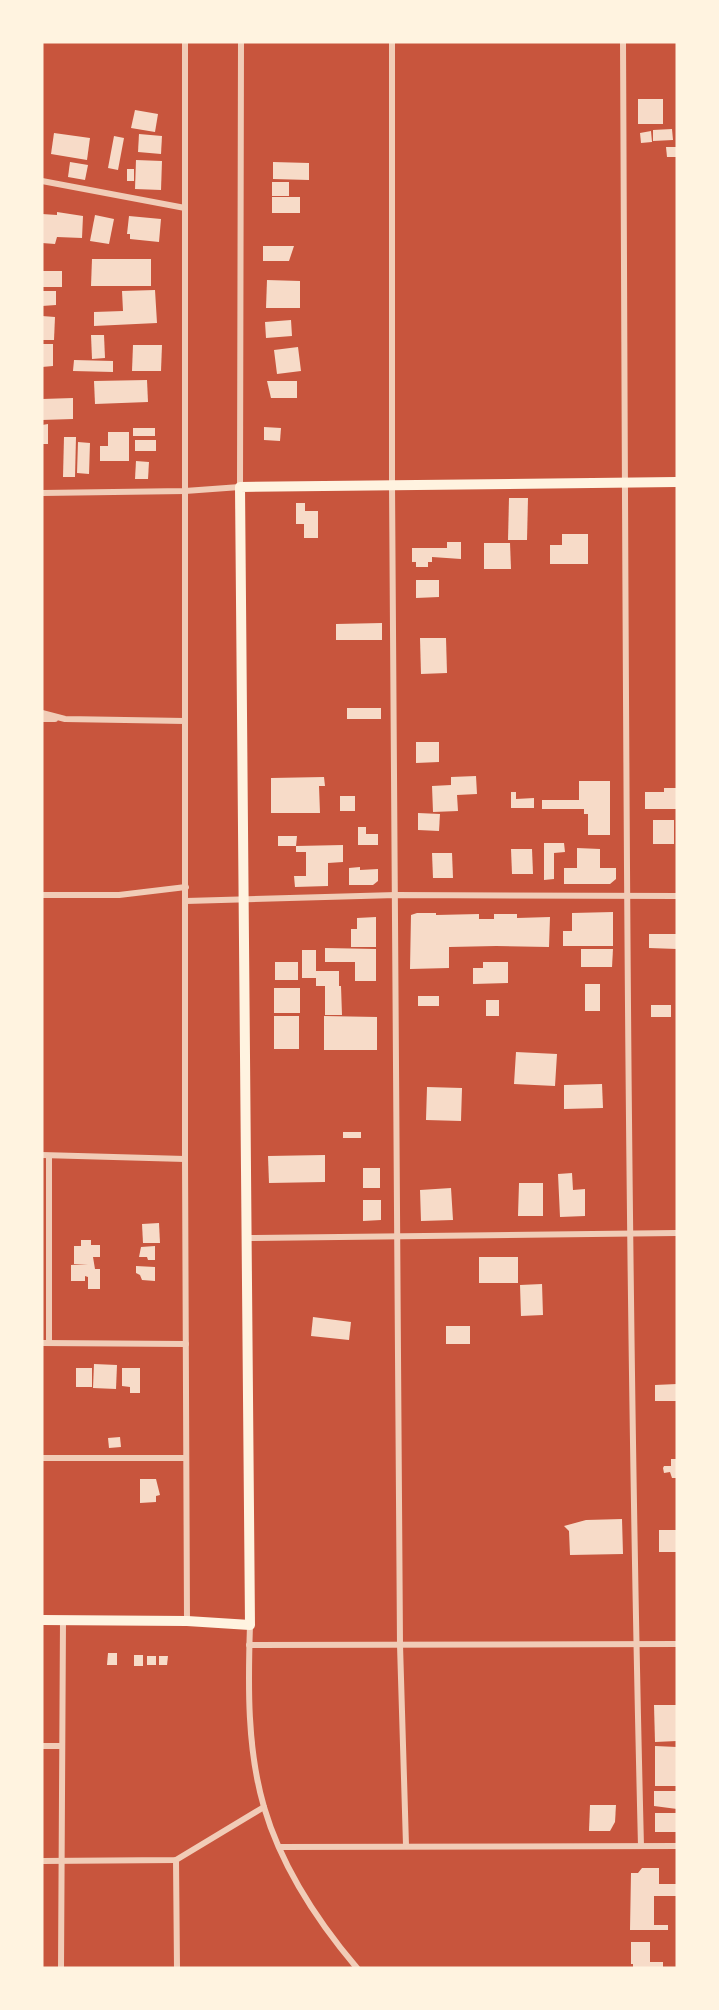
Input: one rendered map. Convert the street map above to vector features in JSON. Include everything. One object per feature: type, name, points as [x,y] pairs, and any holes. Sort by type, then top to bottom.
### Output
[{"type":"main road","points":[[42,1620],[187,1621],[250,1625],[240,487],[677,482]]},
{"type":"street","points":[[185,42],[187,1621]]},
{"type":"street","points":[[42,492],[185,491],[240,487],[240,42]]},
{"type":"street","points":[[392,42],[392,485],[400,1645],[406,1845]]},
{"type":"street","points":[[623,42],[626,896],[636,1644],[641,1846]]},
{"type":"street","points":[[42,181],[185,208]]},
{"type":"street","points":[[42,713],[65,719]]},
{"type":"street","points":[[42,719],[185,721]]},
{"type":"street","points":[[42,895],[119,895],[186,887]]},
{"type":"street","points":[[186,901],[396,895],[677,896]]},
{"type":"street","points":[[185,1159],[45,1155],[45,1343],[186,1344]]},
{"type":"street","points":[[248,1238],[677,1233]]},
{"type":"street","points":[[42,1458],[186,1458]]},
{"type":"street","points":[[61,1968],[63,1620]]},
{"type":"street","points":[[250,1625],[249,1700],[254,1755],[264,1807],[280,1847],[304,1895],[330,1936],[357,1968]]},
{"type":"street","points":[[249,1645],[677,1644]]},
{"type":"street","points":[[42,1746],[62,1746]]},
{"type":"street","points":[[42,1862],[176,1860],[264,1807]]},
{"type":"street","points":[[280,1847],[677,1846]]},
{"type":"street","points":[[176,1860],[177,1968]]},
{"type":"building","points":[[638,99],[663,99],[663,124],[638,124]]},
{"type":"building","points":[[135,110],[158,114],[155,132],[131,128]]},
{"type":"building","points":[[672,129],[673,140],[653,141],[653,130]]},
{"type":"building","points":[[651,131],[652,142],[641,143],[640,133]]},
{"type":"building","points":[[54,133],[90,138],[87,160],[51,154]]},
{"type":"building","points":[[139,134],[162,136],[161,154],[138,152]]},
{"type":"building","points":[[114,136],[124,138],[118,170],[108,168]]},
{"type":"building","points":[[666,147],[677,147],[677,157],[667,157]]},
{"type":"building","points":[[136,160],[162,161],[161,190],[135,189]]},
{"type":"building","points":[[70,162],[88,165],[85,180],[68,177]]},
{"type":"building","points":[[273,162],[309,163],[309,180],[273,179]]},
{"type":"building","points":[[127,169],[134,169],[134,181],[127,181]]},
{"type":"building","points":[[272,182],[289,182],[289,196],[272,196]]},
{"type":"building","points":[[272,197],[300,197],[300,213],[272,213]]},
{"type":"building","points":[[57,212],[83,216],[82,238],[57,237],[55,244],[42,243],[42,214],[57,215]]},
{"type":"building","points":[[95,215],[114,219],[109,244],[90,241]]},
{"type":"building","points":[[129,216],[161,219],[159,242],[130,239],[130,234],[127,234]]},
{"type":"building","points":[[263,246],[294,246],[289,261],[263,261]]},
{"type":"building","points":[[92,259],[151,259],[151,286],[91,286]]},
{"type":"building","points":[[42,271],[62,271],[62,287],[42,287]]},
{"type":"building","points":[[267,280],[300,281],[300,308],[266,308]]},
{"type":"building","points":[[155,290],[157,323],[94,326],[94,312],[123,311],[122,291]]},
{"type":"building","points":[[42,291],[56,291],[56,305],[42,306]]},
{"type":"building","points":[[42,316],[55,317],[54,340],[42,340]]},
{"type":"building","points":[[291,320],[292,336],[266,338],[265,322]]},
{"type":"building","points":[[91,335],[104,335],[105,358],[92,359]]},
{"type":"building","points":[[42,344],[53,344],[53,366],[42,367]]},
{"type":"building","points":[[133,345],[162,345],[161,371],[132,371]]},
{"type":"building","points":[[298,347],[301,371],[277,374],[274,350]]},
{"type":"building","points":[[74,360],[113,361],[113,372],[73,371]]},
{"type":"building","points":[[147,380],[148,402],[95,404],[94,381]]},
{"type":"building","points":[[267,381],[297,381],[297,398],[271,398]]},
{"type":"building","points":[[73,398],[73,419],[42,420],[42,399]]},
{"type":"building","points":[[48,424],[48,444],[42,444],[42,425]]},
{"type":"building","points":[[264,427],[281,428],[280,441],[264,440]]},
{"type":"building","points":[[133,428],[155,428],[155,436],[133,436]]},
{"type":"building","points":[[108,432],[129,432],[129,461],[100,461],[100,446],[108,446]]},
{"type":"building","points":[[64,437],[76,437],[75,477],[63,477]]},
{"type":"building","points":[[135,440],[156,440],[156,451],[135,451]]},
{"type":"building","points":[[78,442],[90,443],[89,474],[77,473]]},
{"type":"building","points":[[136,461],[149,462],[148,479],[135,479]]},
{"type":"building","points":[[509,498],[528,498],[527,540],[508,540]]},
{"type":"building","points":[[296,503],[305,503],[305,511],[318,511],[318,538],[304,538],[304,524],[296,524]]},
{"type":"building","points":[[562,534],[588,534],[588,564],[550,564],[550,545],[562,545]]},
{"type":"building","points":[[447,542],[461,542],[461,559],[432,557],[432,562],[428,562],[428,567],[416,567],[416,562],[412,562],[412,548],[447,548]]},
{"type":"building","points":[[484,543],[510,543],[511,569],[484,569]]},
{"type":"building","points":[[416,580],[439,580],[439,597],[416,598]]},
{"type":"building","points":[[382,623],[382,640],[336,640],[336,624]]},
{"type":"building","points":[[420,638],[446,638],[447,673],[421,674]]},
{"type":"building","points":[[347,708],[381,708],[381,719],[347,719]]},
{"type":"building","points":[[416,742],[439,742],[439,762],[416,763]]},
{"type":"building","points":[[476,776],[477,794],[457,795],[458,811],[433,812],[432,786],[451,785],[451,777]]},
{"type":"building","points":[[324,777],[325,786],[319,786],[320,813],[271,813],[271,778]]},
{"type":"building","points":[[579,781],[610,781],[610,835],[588,835],[588,814],[584,814],[584,809],[542,809],[542,800],[579,800]]},
{"type":"building","points":[[664,788],[677,788],[677,809],[645,809],[645,792],[664,792]]},
{"type":"building","points":[[511,792],[516,792],[516,799],[534,798],[534,808],[511,808]]},
{"type":"building","points":[[340,796],[355,796],[355,811],[340,811]]},
{"type":"building","points":[[418,813],[440,814],[439,831],[418,830]]},
{"type":"building","points":[[653,820],[674,820],[674,844],[653,844]]},
{"type":"building","points":[[358,827],[366,827],[366,834],[378,834],[378,845],[358,845]]},
{"type":"building","points":[[278,836],[297,836],[296,846],[278,846]]},
{"type":"building","points":[[544,843],[564,843],[565,852],[554,853],[554,879],[544,880]]},
{"type":"building","points":[[343,845],[343,862],[328,863],[328,886],[295,887],[294,876],[306,876],[306,852],[296,852],[296,846]]},
{"type":"building","points":[[577,848],[600,849],[600,868],[616,868],[616,879],[610,884],[564,884],[564,868],[577,868]]},
{"type":"building","points":[[511,849],[532,849],[533,874],[512,874]]},
{"type":"building","points":[[432,853],[452,853],[453,878],[433,878]]},
{"type":"building","points":[[360,867],[360,870],[378,869],[378,881],[373,885],[349,885],[349,868]]},
{"type":"building","points":[[613,912],[613,946],[563,946],[563,931],[572,931],[572,913]]},
{"type":"building","points":[[417,913],[479,914],[479,919],[494,919],[494,914],[517,914],[517,918],[550,917],[549,947],[449,947],[449,968],[410,969],[411,915]]},
{"type":"building","points":[[376,917],[376,947],[351,947],[351,929],[357,929],[357,918]]},
{"type":"building","points":[[649,934],[677,934],[677,949],[649,948]]},
{"type":"building","points":[[325,948],[376,949],[376,981],[355,981],[355,962],[325,962]]},
{"type":"building","points":[[581,949],[613,949],[612,967],[581,967]]},
{"type":"building","points":[[302,950],[316,950],[316,971],[339,971],[342,1015],[325,1015],[325,986],[316,986],[316,978],[302,978]]},
{"type":"building","points":[[275,962],[298,962],[298,980],[275,980]]},
{"type":"building","points":[[483,962],[508,962],[508,983],[473,984],[473,968],[483,968]]},
{"type":"building","points":[[585,984],[600,984],[600,1011],[585,1011]]},
{"type":"building","points":[[274,988],[300,988],[300,1013],[274,1013]]},
{"type":"building","points":[[418,996],[439,996],[439,1006],[418,1006]]},
{"type":"building","points":[[486,1000],[499,1000],[499,1016],[486,1016]]},
{"type":"building","points":[[651,1005],[671,1005],[671,1017],[651,1017]]},
{"type":"building","points":[[274,1016],[299,1016],[299,1049],[274,1049]]},
{"type":"building","points":[[324,1016],[377,1017],[377,1050],[324,1050]]},
{"type":"building","points":[[516,1052],[557,1054],[555,1086],[514,1084]]},
{"type":"building","points":[[602,1084],[603,1108],[564,1109],[564,1085]]},
{"type":"building","points":[[427,1087],[462,1088],[461,1121],[426,1120]]},
{"type":"building","points":[[343,1132],[361,1132],[361,1138],[343,1138]]},
{"type":"building","points":[[325,1155],[325,1182],[269,1183],[268,1156]]},
{"type":"building","points":[[363,1168],[380,1168],[380,1188],[363,1188]]},
{"type":"building","points":[[572,1173],[573,1190],[585,1189],[585,1216],[560,1217],[558,1174]]},
{"type":"building","points":[[519,1183],[543,1183],[543,1216],[518,1216]]},
{"type":"building","points":[[451,1188],[453,1220],[421,1221],[420,1190]]},
{"type":"building","points":[[363,1200],[381,1200],[381,1220],[363,1221]]},
{"type":"building","points":[[159,1223],[160,1243],[143,1243],[142,1224]]},
{"type":"building","points":[[81,1240],[91,1240],[91,1245],[100,1245],[100,1257],[93,1257],[95,1269],[100,1269],[100,1289],[88,1289],[88,1277],[85,1276],[85,1281],[71,1281],[71,1265],[88,1264],[74,1264],[74,1246],[81,1246]]},
{"type":"building","points":[[155,1246],[155,1260],[139,1257],[141,1247]]},
{"type":"building","points":[[479,1257],[518,1257],[518,1283],[479,1283]]},
{"type":"building","points":[[136,1266],[155,1267],[155,1281],[142,1280],[136,1273]]},
{"type":"building","points":[[542,1284],[543,1315],[521,1316],[520,1285]]},
{"type":"building","points":[[313,1317],[351,1322],[349,1340],[311,1336]]},
{"type":"building","points":[[446,1326],[470,1326],[470,1344],[446,1344]]},
{"type":"building","points":[[94,1364],[117,1365],[116,1389],[93,1388]]},
{"type":"building","points":[[76,1368],[92,1368],[92,1387],[76,1387]]},
{"type":"building","points":[[122,1368],[140,1368],[140,1393],[130,1393],[130,1387],[122,1386]]},
{"type":"building","points":[[677,1384],[677,1401],[655,1401],[655,1385]]},
{"type":"building","points":[[120,1437],[121,1447],[109,1448],[108,1438]]},
{"type":"building","points":[[671,1459],[677,1459],[677,1478],[672,1478],[670,1472],[664,1473],[664,1466],[671,1466]]},
{"type":"building","points":[[140,1479],[156,1479],[160,1495],[156,1496],[156,1502],[140,1503]]},
{"type":"building","points":[[622,1519],[623,1554],[570,1555],[569,1531],[564,1526],[586,1520]]},
{"type":"building","points":[[659,1530],[677,1530],[677,1552],[659,1552]]},
{"type":"building","points":[[108,1653],[117,1653],[117,1665],[107,1665]]},
{"type":"building","points":[[134,1655],[143,1655],[143,1666],[134,1666]]},
{"type":"building","points":[[147,1656],[156,1656],[156,1665],[147,1665]]},
{"type":"building","points":[[159,1656],[168,1656],[167,1665],[159,1665]]},
{"type":"building","points":[[654,1705],[677,1705],[677,1741],[655,1742]]},
{"type":"building","points":[[655,1746],[677,1747],[677,1786],[655,1786]]},
{"type":"building","points":[[654,1791],[677,1791],[677,1809],[654,1806]]},
{"type":"building","points":[[590,1805],[616,1805],[615,1822],[610,1831],[589,1831]]},
{"type":"building","points":[[655,1813],[677,1813],[677,1832],[655,1832]]},
{"type":"building","points":[[642,1868],[659,1868],[659,1884],[677,1884],[677,1896],[654,1896],[654,1925],[668,1925],[668,1930],[630,1930],[631,1873],[638,1873]]},
{"type":"building","points":[[631,1942],[650,1942],[650,1962],[663,1962],[663,1968],[633,1968]]}]
